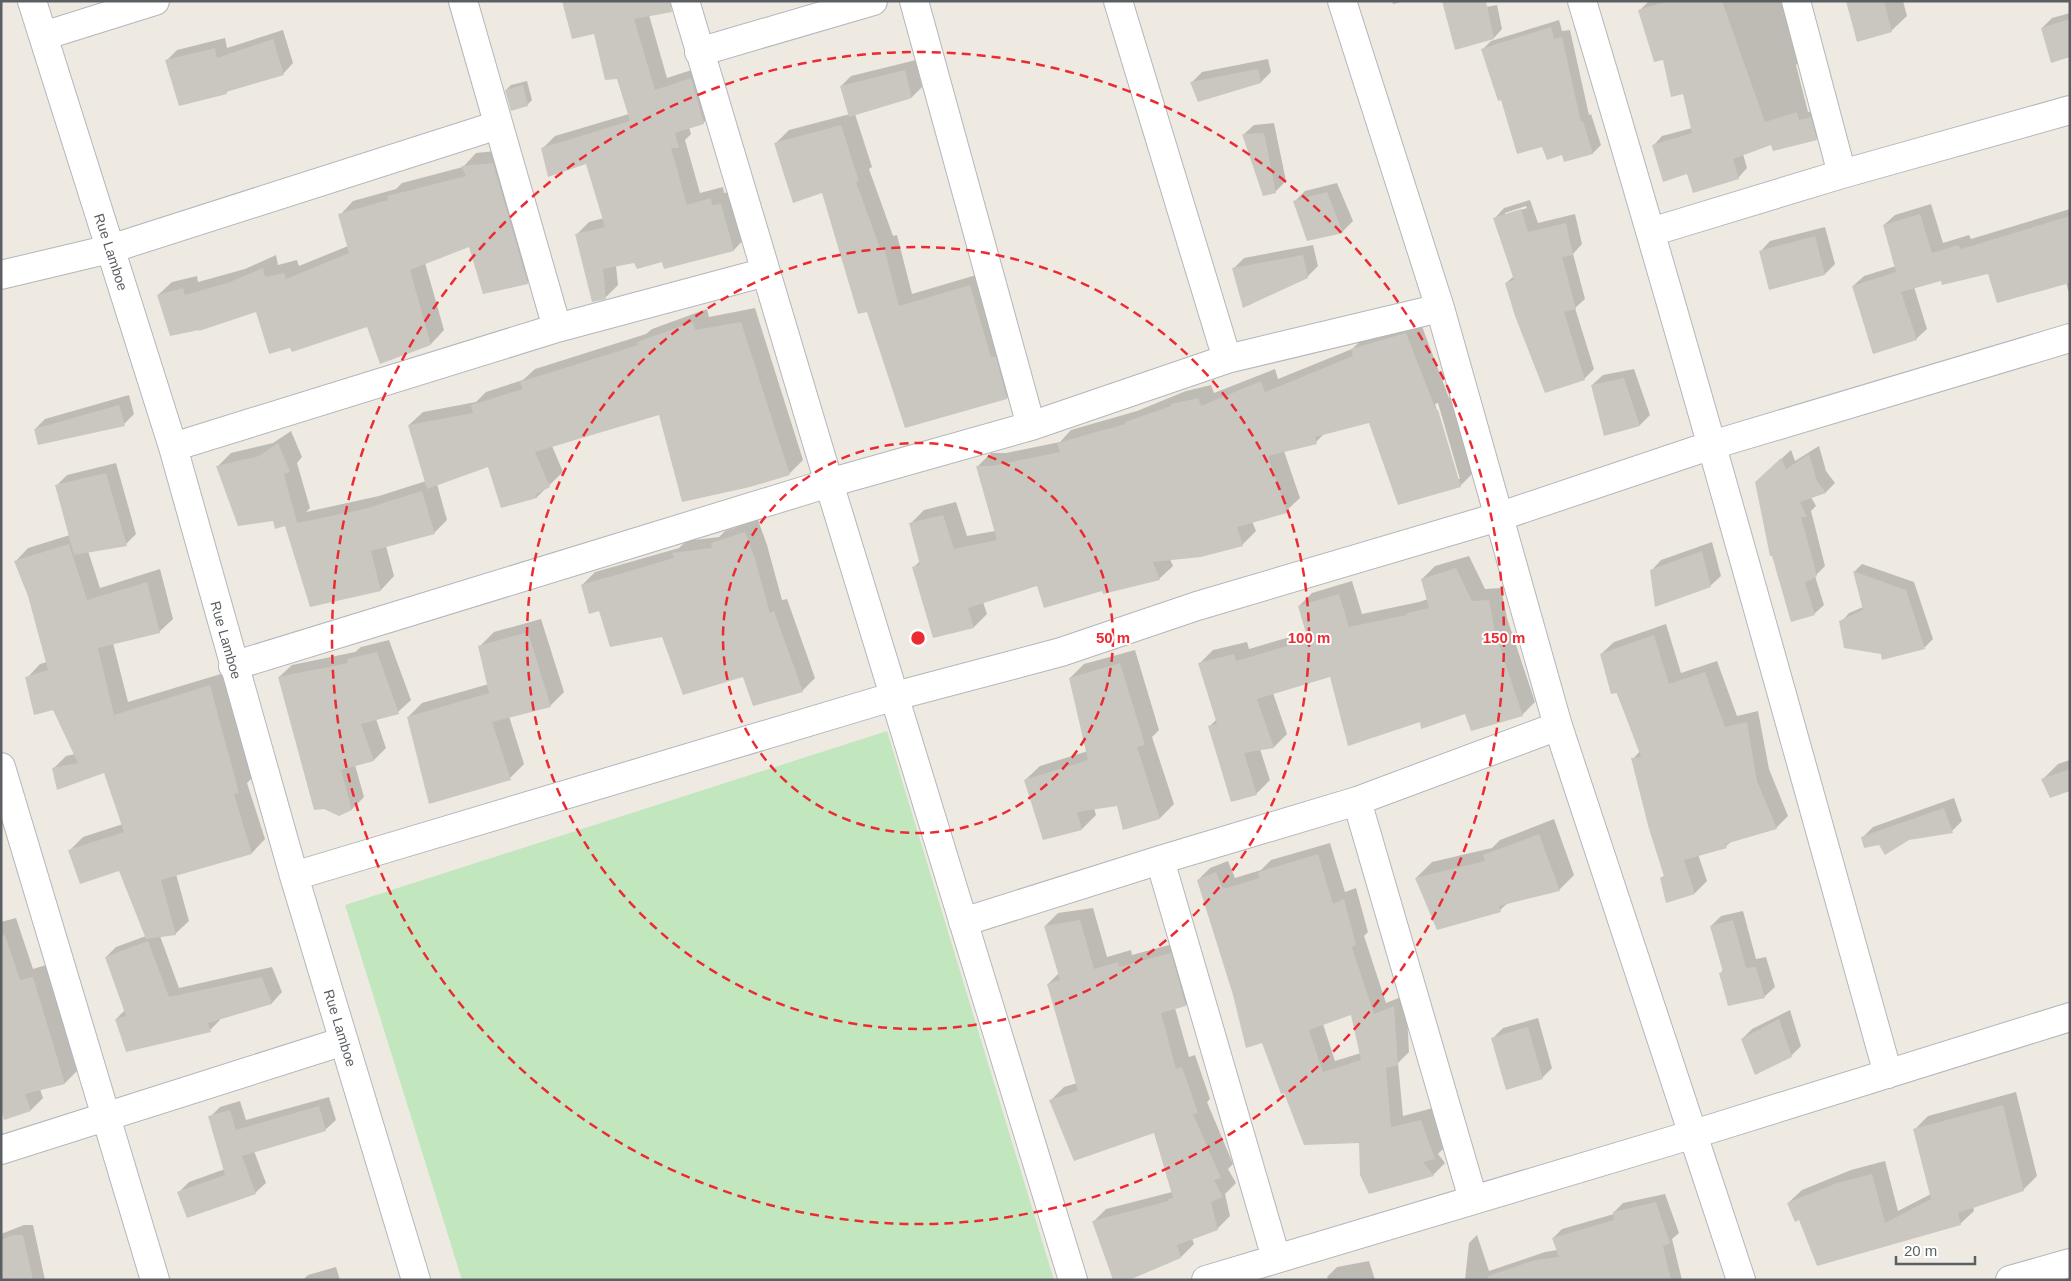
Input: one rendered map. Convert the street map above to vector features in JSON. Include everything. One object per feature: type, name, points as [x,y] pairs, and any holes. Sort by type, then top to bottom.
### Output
[{"type":"street","name":"Rue Lamboe","points":[[32,1],[173,446],[233,666],[294,876],[416,1280]]},
{"type":"street","points":[[43,36],[155,1]]},
{"type":"street","points":[[463,1],[557,328]]},
{"type":"street","points":[[685,1],[698,52],[1073,1280]]},
{"type":"street","points":[[698,52],[873,1]]},
{"type":"street","points":[[914,1],[1031,426]]},
{"type":"street","points":[[1118,1],[1227,359]]},
{"type":"street","points":[[1342,1],[1440,308],[1558,726],[1742,1280]]},
{"type":"street","points":[[1582,1],[1712,445],[1888,1074]]},
{"type":"street","points":[[1796,1],[1842,174]]},
{"type":"street","points":[[1651,232],[1842,174],[2070,110]]},
{"type":"street","points":[[1,275],[110,249],[498,125]]},
{"type":"street","points":[[173,446],[557,328],[766,272]]},
{"type":"street","points":[[233,666],[829,483],[1031,426],[1227,359],[1440,308]]},
{"type":"street","points":[[294,876],[895,696],[1062,652],[1197,606],[1498,517],[1712,445],[2070,338]]},
{"type":"street","points":[[963,922],[1357,800],[1558,726]]},
{"type":"street","points":[[1,767],[107,1116],[154,1280]]},
{"type":"street","points":[[1357,800],[1473,1199]]},
{"type":"street","points":[[1160,860],[1276,1258]]},
{"type":"street","points":[[1206,1280],[1694,1134],[2070,1018]]},
{"type":"street","points":[[1,1150],[344,1041]]},
{"type":"street","points":[[2010,1280],[2070,1263]]},
{"type":"green space","points":[[887,731],[1054,1280],[462,1280],[345,905]]},
{"type":"building","points":[[562,1],[670,1],[672,12],[634,19],[655,90],[691,78],[704,124],[675,133],[679,148],[671,148],[687,205],[711,198],[712,205],[721,204],[734,251],[664,269],[662,262],[637,269],[634,263],[603,269],[606,299],[592,302],[575,234],[605,227],[586,164],[548,177],[541,148],[630,121],[617,79],[605,80],[594,34],[572,39]]},
{"type":"building","points":[[1442,1],[1486,1],[1494,39],[1455,50]]},
{"type":"building","points":[[1668,1],[1722,1],[1765,122],[1797,112],[1799,120],[1811,117],[1817,140],[1773,151],[1771,145],[1733,159],[1739,179],[1693,193],[1687,174],[1663,182],[1652,145],[1692,133],[1683,94],[1671,97],[1663,60],[1654,62],[1638,10]]},
{"type":"building","points":[[1846,1],[1884,1],[1892,32],[1857,42]]},
{"type":"building","points":[[2070,19],[2070,57],[2051,63],[2041,28]]},
{"type":"building","points":[[1551,27],[1554,39],[1562,37],[1581,122],[1583,121],[1593,154],[1564,162],[1562,155],[1547,160],[1542,147],[1517,154],[1501,100],[1498,101],[1481,49]]},
{"type":"building","points":[[273,39],[284,75],[226,92],[227,94],[179,106],[165,60],[215,48],[217,58]]},
{"type":"building","points":[[1258,69],[1261,83],[1198,102],[1190,82]]},
{"type":"building","points":[[905,70],[912,98],[849,117],[840,86]]},
{"type":"building","points":[[523,85],[528,106],[511,111],[505,90]]},
{"type":"building","points":[[841,125],[859,181],[856,182],[880,248],[884,247],[899,306],[970,285],[991,357],[996,357],[1007,399],[905,428],[867,312],[858,314],[822,193],[793,203],[774,143]]},
{"type":"building","points":[[1264,133],[1276,193],[1263,196],[1242,134]]},
{"type":"building","points":[[493,163],[528,284],[483,294],[469,247],[410,270],[431,345],[380,364],[367,327],[292,352],[290,348],[269,354],[256,312],[199,331],[170,336],[157,295],[183,288],[185,295],[230,282],[263,268],[265,277],[284,273],[286,279],[349,253],[338,214],[388,200],[387,196],[466,176],[461,166]]},
{"type":"building","points":[[1327,192],[1343,233],[1307,241],[1293,201]]},
{"type":"building","points":[[1521,209],[1528,232],[1566,223],[1573,255],[1562,257],[1576,309],[1564,312],[1585,380],[1545,393],[1515,316],[1505,283],[1514,280],[1493,218]]},
{"type":"building","points":[[1920,214],[1932,253],[1958,245],[1961,249],[2070,216],[2070,283],[1997,303],[1988,274],[1942,285],[1941,281],[1901,292],[1917,340],[1873,354],[1852,286],[1896,272],[1883,225]]},
{"type":"building","points":[[1815,236],[1825,275],[1769,290],[1759,251]]},
{"type":"building","points":[[1303,255],[1308,278],[1243,308],[1232,268]]},
{"type":"building","points":[[693,322],[695,330],[741,322],[790,475],[750,487],[682,502],[659,415],[535,452],[550,487],[536,494],[537,498],[501,508],[488,467],[427,489],[408,425],[473,413],[471,405],[523,389],[520,382],[638,345],[637,342]]},
{"type":"building","points":[[1406,333],[1436,410],[1438,410],[1461,487],[1398,505],[1369,423],[1315,437],[1317,444],[1268,456],[1287,513],[1237,527],[1243,546],[1201,557],[1153,562],[1160,580],[1103,594],[1102,591],[1044,608],[1037,586],[968,608],[974,628],[933,638],[912,567],[920,565],[909,523],[943,515],[954,549],[997,540],[976,466],[992,466],[1060,452],[1057,443],[1125,424],[1125,422],[1171,406],[1171,404],[1198,398],[1201,406],[1261,381],[1265,392],[1353,356],[1351,349]]},
{"type":"building","points":[[1624,378],[1640,426],[1604,436],[1591,385]]},
{"type":"building","points":[[119,405],[125,426],[38,445],[34,429]]},
{"type":"building","points":[[278,443],[290,472],[284,474],[297,523],[288,525],[364,509],[422,491],[435,534],[371,551],[381,591],[310,607],[285,526],[275,529],[273,521],[238,526],[216,466],[259,456]]},
{"type":"building","points":[[1809,454],[1817,481],[1826,493],[1800,502],[1807,517],[1801,517],[1817,576],[1805,583],[1815,615],[1791,622],[1772,556],[1770,556],[1755,482],[1781,458],[1786,469]]},
{"type":"building","points":[[106,473],[127,546],[74,555],[55,485]]},
{"type":"building","points":[[745,532],[755,559],[770,613],[774,611],[803,692],[753,706],[743,677],[683,695],[662,637],[610,647],[599,611],[589,614],[581,585],[674,558],[672,553],[712,548],[711,543]]},
{"type":"building","points":[[69,544],[87,600],[147,582],[160,633],[98,648],[114,715],[210,685],[239,793],[234,794],[252,854],[161,880],[176,935],[146,939],[119,871],[80,884],[68,850],[124,832],[104,773],[57,790],[52,768],[78,763],[53,710],[34,715],[25,677],[48,670],[28,596],[14,561]]},
{"type":"building","points":[[1702,551],[1711,587],[1655,607],[1650,570]]},
{"type":"building","points":[[1456,568],[1472,601],[1489,600],[1495,632],[1523,716],[1471,731],[1465,714],[1421,729],[1420,722],[1348,746],[1330,677],[1257,699],[1274,748],[1244,753],[1257,795],[1231,802],[1208,726],[1217,724],[1198,663],[1234,654],[1236,661],[1308,640],[1298,606],[1339,594],[1349,627],[1407,615],[1407,613],[1429,608],[1421,579]]},
{"type":"building","points":[[1853,571],[1906,590],[1925,649],[1882,660],[1881,654],[1844,648],[1839,621],[1863,610]]},
{"type":"building","points":[[528,632],[551,707],[492,722],[511,780],[429,804],[407,717],[489,693],[478,646]]},
{"type":"building","points":[[1654,635],[1669,684],[1705,672],[1725,727],[1747,722],[1757,781],[1777,829],[1725,844],[1727,848],[1684,860],[1695,894],[1666,903],[1660,878],[1664,876],[1649,829],[1631,758],[1641,757],[1617,693],[1611,694],[1600,654]]},
{"type":"building","points":[[377,652],[399,714],[361,724],[374,761],[341,770],[352,810],[339,816],[324,809],[314,810],[278,677],[348,663],[347,659]]},
{"type":"building","points":[[1120,663],[1145,745],[1137,747],[1160,819],[1123,830],[1117,806],[1077,812],[1082,830],[1043,840],[1024,780],[1088,760],[1069,678]]},
{"type":"building","points":[[2070,769],[2070,791],[2050,798],[2041,779]]},
{"type":"building","points":[[1944,808],[1953,833],[1909,840],[1885,855],[1879,845],[1864,848],[1861,837]]},
{"type":"building","points":[[1539,834],[1560,891],[1499,906],[1501,912],[1437,930],[1415,878],[1485,861],[1483,855]]},
{"type":"building","points":[[1318,854],[1333,904],[1344,899],[1356,945],[1352,947],[1374,1014],[1394,1006],[1398,1065],[1386,1068],[1391,1127],[1421,1120],[1435,1159],[1423,1162],[1434,1176],[1369,1194],[1360,1175],[1359,1143],[1304,1145],[1284,1093],[1281,1094],[1262,1043],[1246,1048],[1233,995],[1197,880],[1216,872],[1223,889],[1259,878],[1258,872]],"holes":[[[1351,1015],[1361,1060],[1323,1072],[1309,1030]]]},
{"type":"building","points":[[1080,920],[1094,969],[1118,962],[1119,967],[1171,953],[1186,1006],[1161,1013],[1176,1069],[1182,1067],[1198,1113],[1193,1114],[1221,1178],[1214,1180],[1223,1197],[1211,1202],[1218,1230],[1177,1245],[1181,1258],[1129,1280],[1113,1280],[1092,1221],[1169,1201],[1168,1199],[1173,1198],[1154,1133],[1074,1161],[1049,1100],[1078,1091],[1047,984],[1060,980],[1044,926]]},
{"type":"building","points":[[1733,920],[1746,968],[1756,967],[1765,998],[1728,1006],[1719,973],[1723,972],[1710,926]]},
{"type":"building","points":[[5,935],[20,980],[33,977],[65,1084],[25,1094],[31,1111],[4,1120],[1,1108],[1,936]]},
{"type":"building","points":[[148,941],[169,997],[262,977],[272,1004],[208,1023],[211,1032],[126,1052],[115,1019],[126,1016],[105,957]]},
{"type":"building","points":[[1779,1019],[1792,1057],[1755,1075],[1741,1039]]},
{"type":"building","points":[[1528,1027],[1543,1079],[1506,1090],[1491,1038]]},
{"type":"building","points":[[2003,1105],[2024,1191],[1958,1213],[1961,1225],[1817,1266],[1799,1220],[1795,1222],[1787,1203],[1837,1183],[1872,1174],[1885,1223],[1931,1199],[1913,1129]]},
{"type":"building","points":[[319,1106],[326,1131],[242,1156],[256,1194],[187,1218],[177,1192],[225,1175],[208,1116],[230,1110],[236,1130]]},
{"type":"building","points":[[1656,1202],[1670,1243],[1663,1246],[1671,1280],[1488,1280],[1488,1276],[1535,1260],[1559,1257],[1552,1238],[1614,1220],[1613,1212]]},
{"type":"building","points":[[13,1235],[23,1235],[33,1280],[1,1280],[1,1240]]}]
